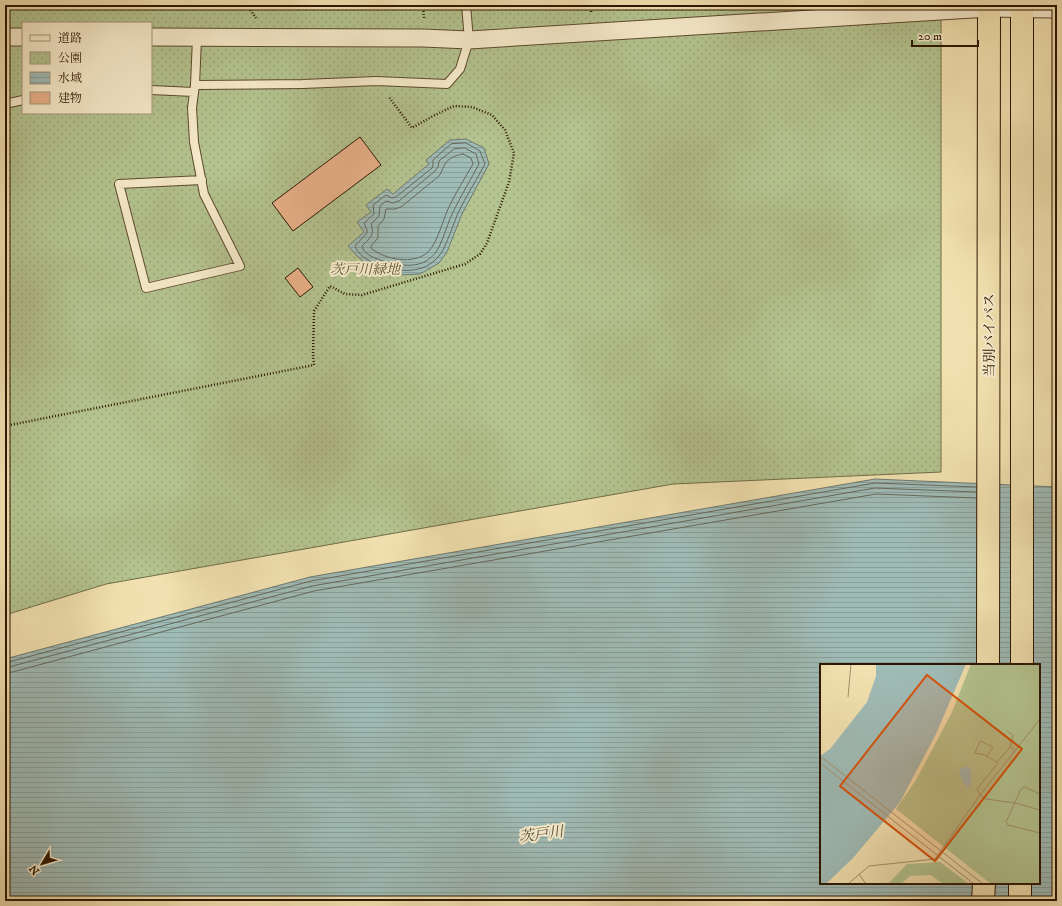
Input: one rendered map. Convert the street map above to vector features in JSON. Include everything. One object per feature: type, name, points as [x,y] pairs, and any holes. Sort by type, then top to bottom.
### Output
[{"type":"highway","name":"当別バイパス","points":[[988,664],[989,6]]},
{"type":"highway","points":[[1022,6],[1022,664]]},
{"type":"highway","points":[[983,901],[984,884]]},
{"type":"highway","points":[[1020,884],[1020,901]]},
{"type":"street","points":[[152,37],[423,38],[469,40],[989,6],[1022,6],[1055,9]]},
{"type":"street","points":[[5,37],[22,37]]},
{"type":"lane","points":[[152,90],[376,81],[446,84],[460,69],[469,40],[466,5]]},
{"type":"lane","points":[[197,38],[195,88],[192,108],[194,142],[202,180],[204,194],[240,266],[146,288],[120,184],[202,180]]},
{"type":"lane","points":[[5,104],[22,100]]},
{"type":"path","points":[[5,426],[314,365],[314,311],[330,286],[345,294],[362,295],[465,264],[480,254],[487,242],[509,182],[514,153],[505,130],[492,115],[472,107],[454,106],[412,128],[376,81]]},
{"type":"green space","name":"茨戸川緑地","points":[[5,5],[941,5],[941,472],[673,484],[106,584],[5,615]]},
{"type":"water","points":[[466,139],[484,148],[489,164],[462,214],[447,252],[439,263],[420,274],[398,275],[369,266],[357,256],[348,246],[364,232],[357,222],[371,212],[366,205],[387,189],[393,194],[429,164],[426,160],[450,140]]},
{"type":"water","name":"茨戸川","points":[[875,479],[1057,487],[1057,901],[5,901],[5,659],[310,577]]},
{"type":"building","points":[[360,137],[381,165],[293,231],[272,203]]},
{"type":"building","points":[[298,268],[313,287],[300,297],[285,278]]}]
